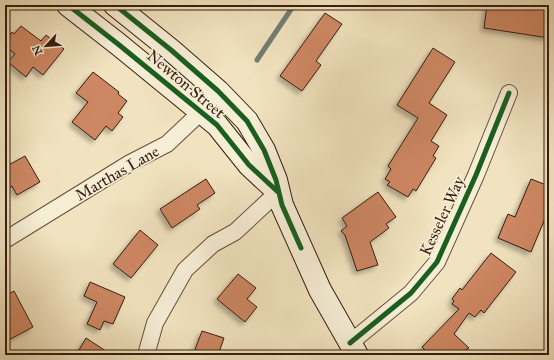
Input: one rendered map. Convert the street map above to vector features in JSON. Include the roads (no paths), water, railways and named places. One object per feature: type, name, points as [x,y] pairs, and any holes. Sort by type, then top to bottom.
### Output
[{"type":"main road","name":"Newton Street","points":[[68,5],[217,125],[249,165],[278,192]]},
{"type":"main road","name":"Newton Street","points":[[115,5],[171,50],[218,91],[247,121],[264,150],[276,180],[282,205],[320,290],[353,349]]},
{"type":"street","name":"Marthas Lane","points":[[5,240],[130,163],[168,144],[201,112],[218,91]]},
{"type":"street","name":"Kesseler Way","points":[[353,349],[411,293],[437,262],[476,175],[508,93]]},
{"type":"street","points":[[146,355],[155,323],[185,270],[213,244],[235,232],[278,192]]},
{"type":"waterway","points":[[257,60],[294,5]]}]
